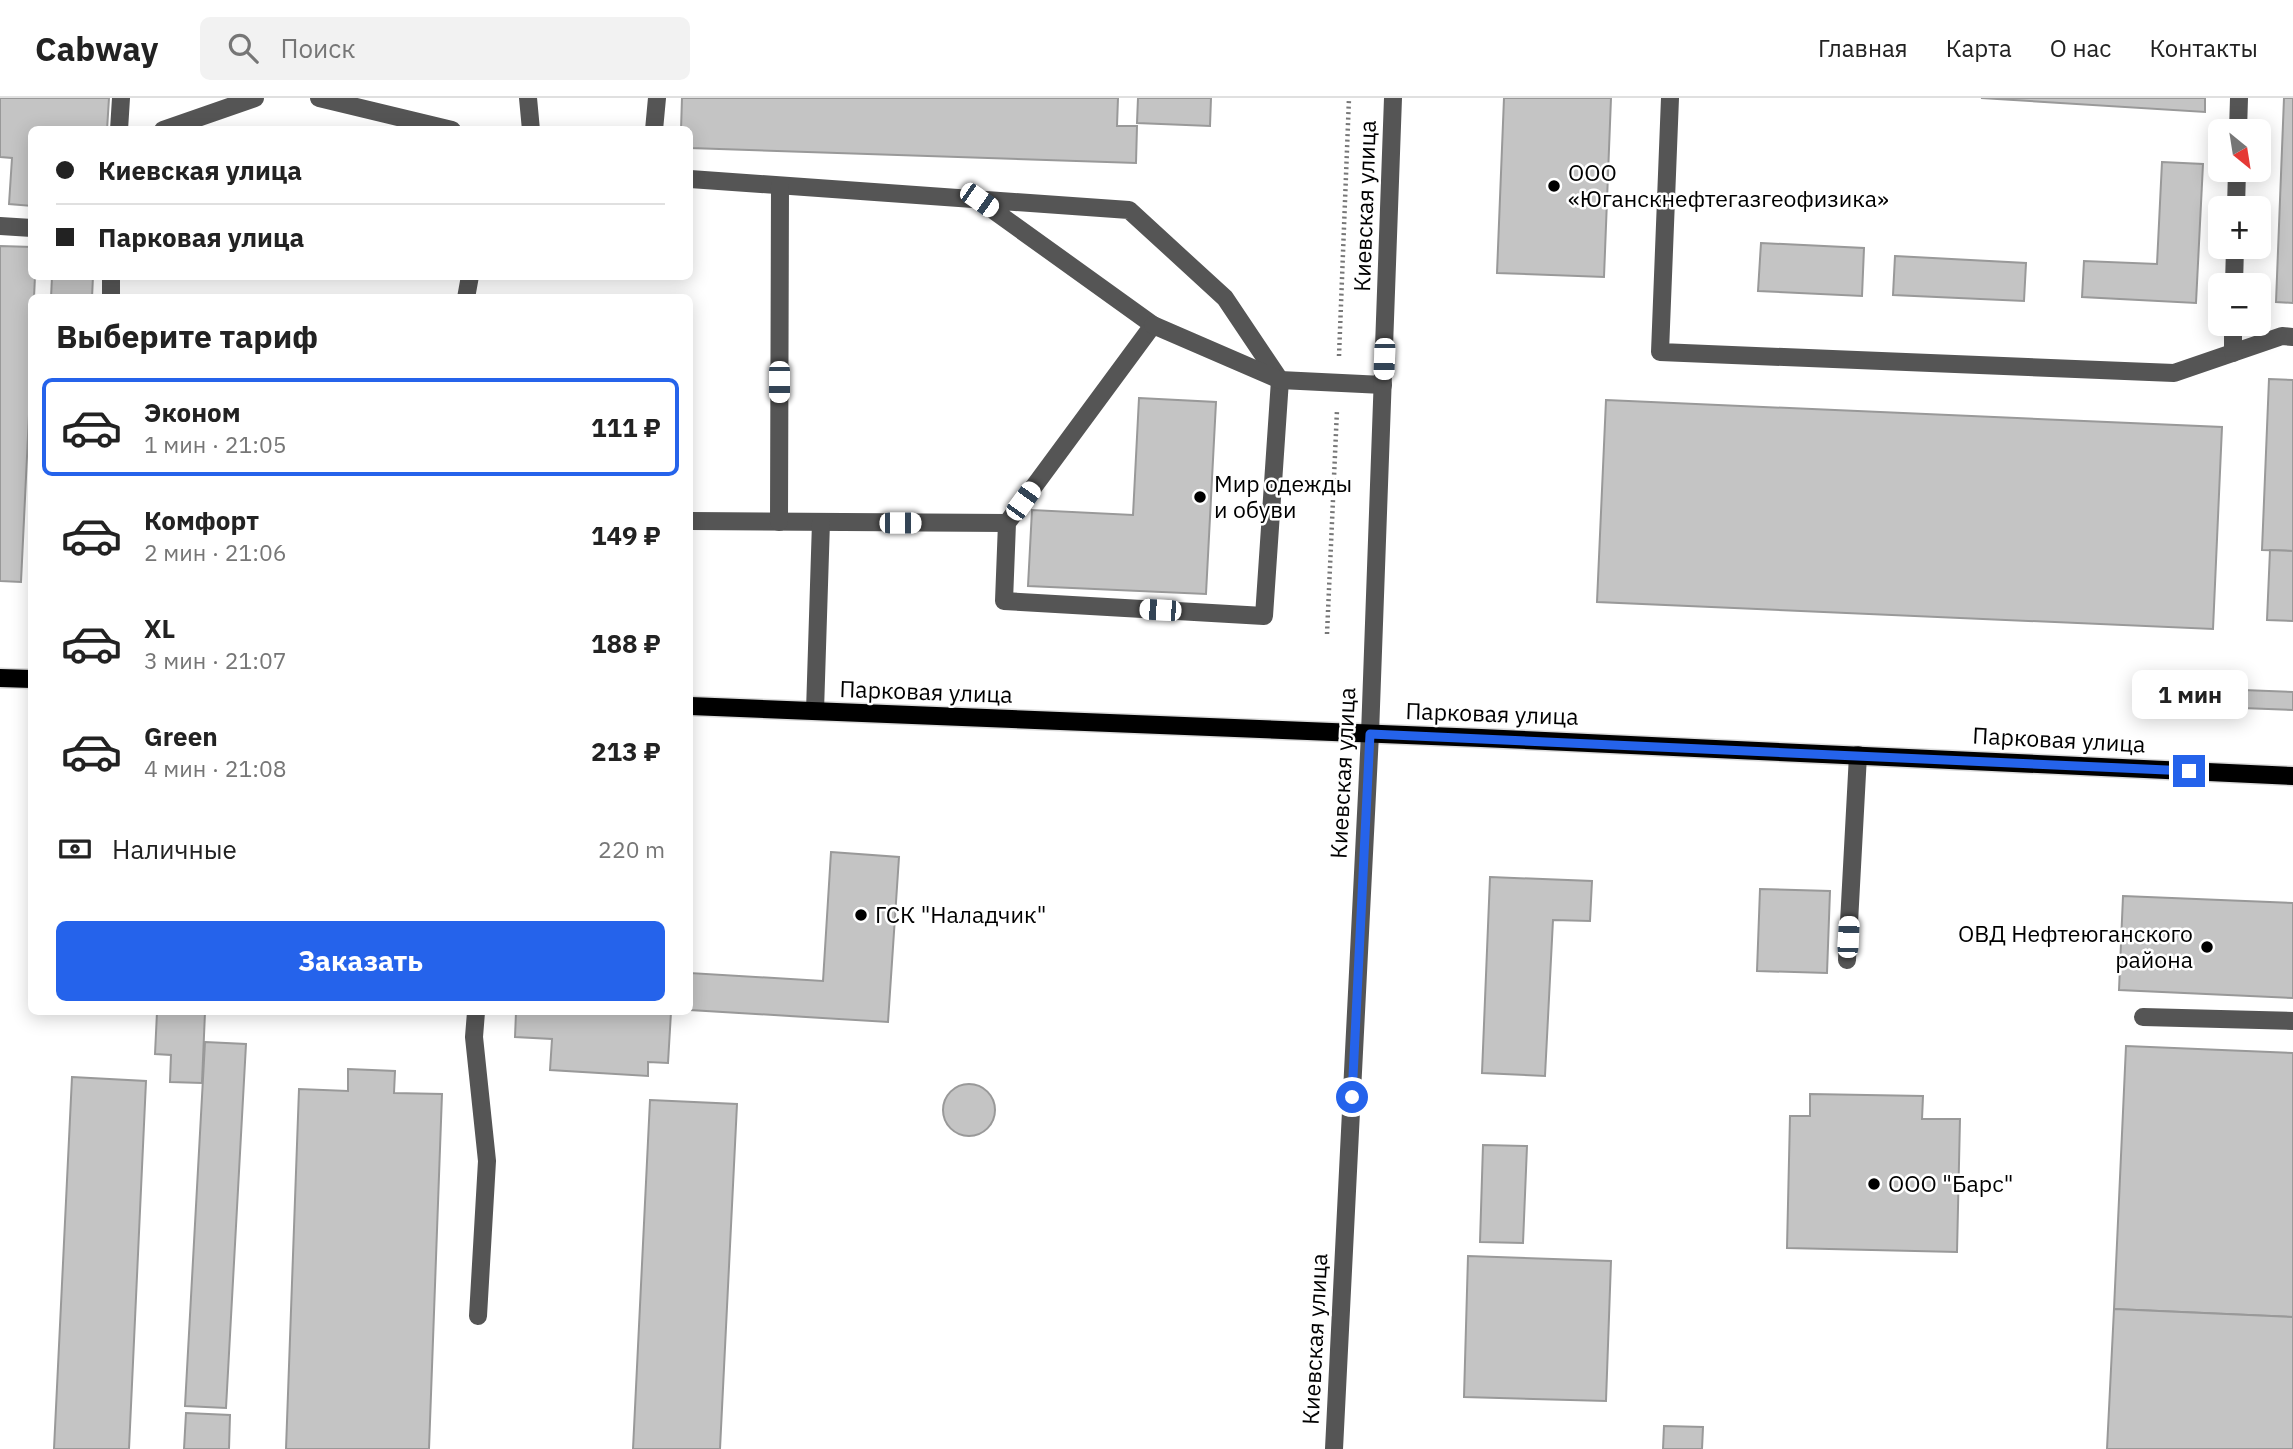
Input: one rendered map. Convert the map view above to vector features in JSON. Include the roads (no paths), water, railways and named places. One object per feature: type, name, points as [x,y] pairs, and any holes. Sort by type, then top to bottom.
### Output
[{"type":"main road","points":[[0,678],[28,679]]},
{"type":"main road","name":"Парковая улица","points":[[693,706],[2293,776]]},
{"type":"street","points":[[119,126],[121,98]]},
{"type":"street","points":[[174,126],[255,98]]},
{"type":"street","points":[[320,98],[436,126]]},
{"type":"street","points":[[528,98],[531,126]]},
{"type":"street","points":[[654,126],[657,98]]},
{"type":"street","name":"Киевская улица","points":[[1334,1449],[1370,734],[1393,98]]},
{"type":"street","points":[[1670,98],[1660,352],[2174,373],[2282,336],[2293,337]]},
{"type":"street","points":[[2238,119],[2239,98]]},
{"type":"street","points":[[693,179],[1129,210],[1225,298],[1280,380],[1264,616],[1004,601],[1007,523],[1153,325]]},
{"type":"street","points":[[779,522],[780,186]]},
{"type":"street","points":[[979,200],[1153,325],[1280,380],[1383,385]]},
{"type":"street","points":[[0,226],[28,228]]},
{"type":"street","points":[[2233,336],[2233,353]]},
{"type":"street","points":[[693,521],[1007,523]]},
{"type":"street","points":[[815,712],[821,522]]},
{"type":"street","points":[[1847,960],[1858,755]]},
{"type":"street","points":[[476,1015],[474,1037],[487,1161],[478,1317]]},
{"type":"street","points":[[2143,1017],[2293,1021]]},
{"type":"place","name":"ООО «Юганскнефтегазгеофизика»","points":[[1554,186]]},
{"type":"place","name":"Мир одежды и обуви","points":[[1200,497]]},
{"type":"place","name":"ГСК \"Наладчик\"","points":[[861,915]]},
{"type":"place","name":"ОВД Нефтеюганского района","points":[[2207,947]]},
{"type":"place","name":"ООО \"Барс\"","points":[[1874,1184]]}]
